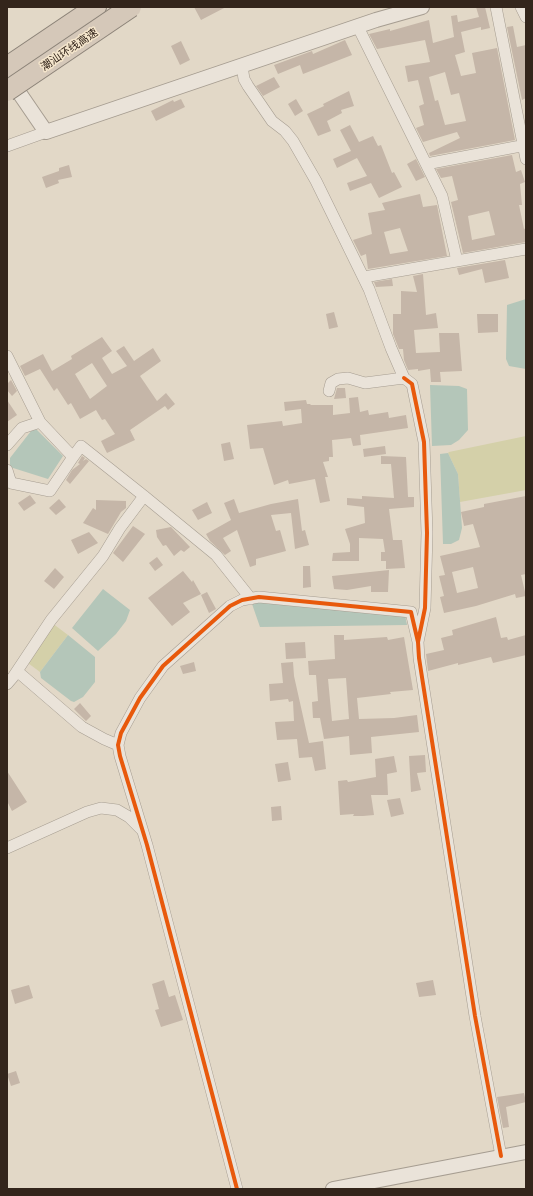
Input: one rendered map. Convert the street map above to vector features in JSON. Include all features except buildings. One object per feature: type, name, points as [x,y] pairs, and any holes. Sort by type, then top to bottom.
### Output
[{"type":"highway","name":"潮汕环线高速","points":[[7,67],[96,7]]},
{"type":"highway","name":"潮汕环线高速","points":[[7,91],[131,7]]},
{"type":"street","points":[[7,146],[358,27],[422,7]]},
{"type":"street","points":[[496,7],[525,146],[526,159]]},
{"type":"street","points":[[521,7],[526,17]]},
{"type":"street","points":[[358,27],[442,196],[457,261]]},
{"type":"street","points":[[242,66],[244,79],[248,86],[272,121],[285,131],[293,141],[305,161],[364,277],[404,378],[412,384],[424,442],[427,533],[425,600],[418,642]]},
{"type":"street","points":[[7,75],[46,132]]},
{"type":"street","points":[[426,164],[525,146]]},
{"type":"street","points":[[364,277],[526,249]]},
{"type":"street","points":[[7,356],[40,422],[73,456]]},
{"type":"street","points":[[329,391],[331,383],[338,379],[348,378],[365,383],[404,378]]},
{"type":"street","points":[[7,445],[22,428],[40,422]]},
{"type":"street","points":[[7,470],[9,485],[50,491],[80,446],[216,555],[251,599]]},
{"type":"street","points":[[7,684],[51,620],[103,556],[120,528],[144,496]]},
{"type":"street","points":[[237,1189],[118,745],[121,733],[140,698],[163,666],[230,606],[242,600],[259,597],[411,612],[418,642],[421,680],[465,954],[501,1156]]},
{"type":"street","points":[[17,671],[82,727],[118,745]]},
{"type":"street","points":[[7,848],[87,812],[101,808],[116,810],[129,817],[142,831]]},
{"type":"street","points":[[333,1189],[526,1152]]},
{"type":"shaded area","points":[[526,299],[526,369],[509,366],[506,359],[507,305]]},
{"type":"shaded area","points":[[430,385],[459,386],[467,389],[468,430],[459,440],[451,445],[432,446]]},
{"type":"shaded area","points":[[36,429],[63,456],[48,479],[10,467],[10,458],[31,431]]},
{"type":"shaded area","points":[[526,436],[526,490],[460,502],[458,474],[448,453],[449,452]]},
{"type":"shaded area","points":[[448,453],[458,474],[462,528],[459,540],[451,544],[443,544],[440,454]]},
{"type":"shaded area","points":[[103,589],[130,610],[126,621],[116,634],[98,651],[72,628]]},
{"type":"shaded area","points":[[258,601],[405,615],[407,625],[260,627],[252,604]]},
{"type":"shaded area","points":[[48,620],[68,635],[40,672],[20,657]]},
{"type":"shaded area","points":[[68,635],[95,657],[95,682],[83,697],[74,702],[41,678],[40,672]]},
{"type":"cycle path","points":[[404,378],[412,384],[424,442],[427,533],[425,608],[418,642],[419,658],[475,1016],[501,1156]]},
{"type":"cycle path","points":[[237,1189],[147,845],[120,756],[118,745],[121,733],[140,698],[163,666],[230,606],[242,600],[259,597],[411,612],[418,642]]}]
